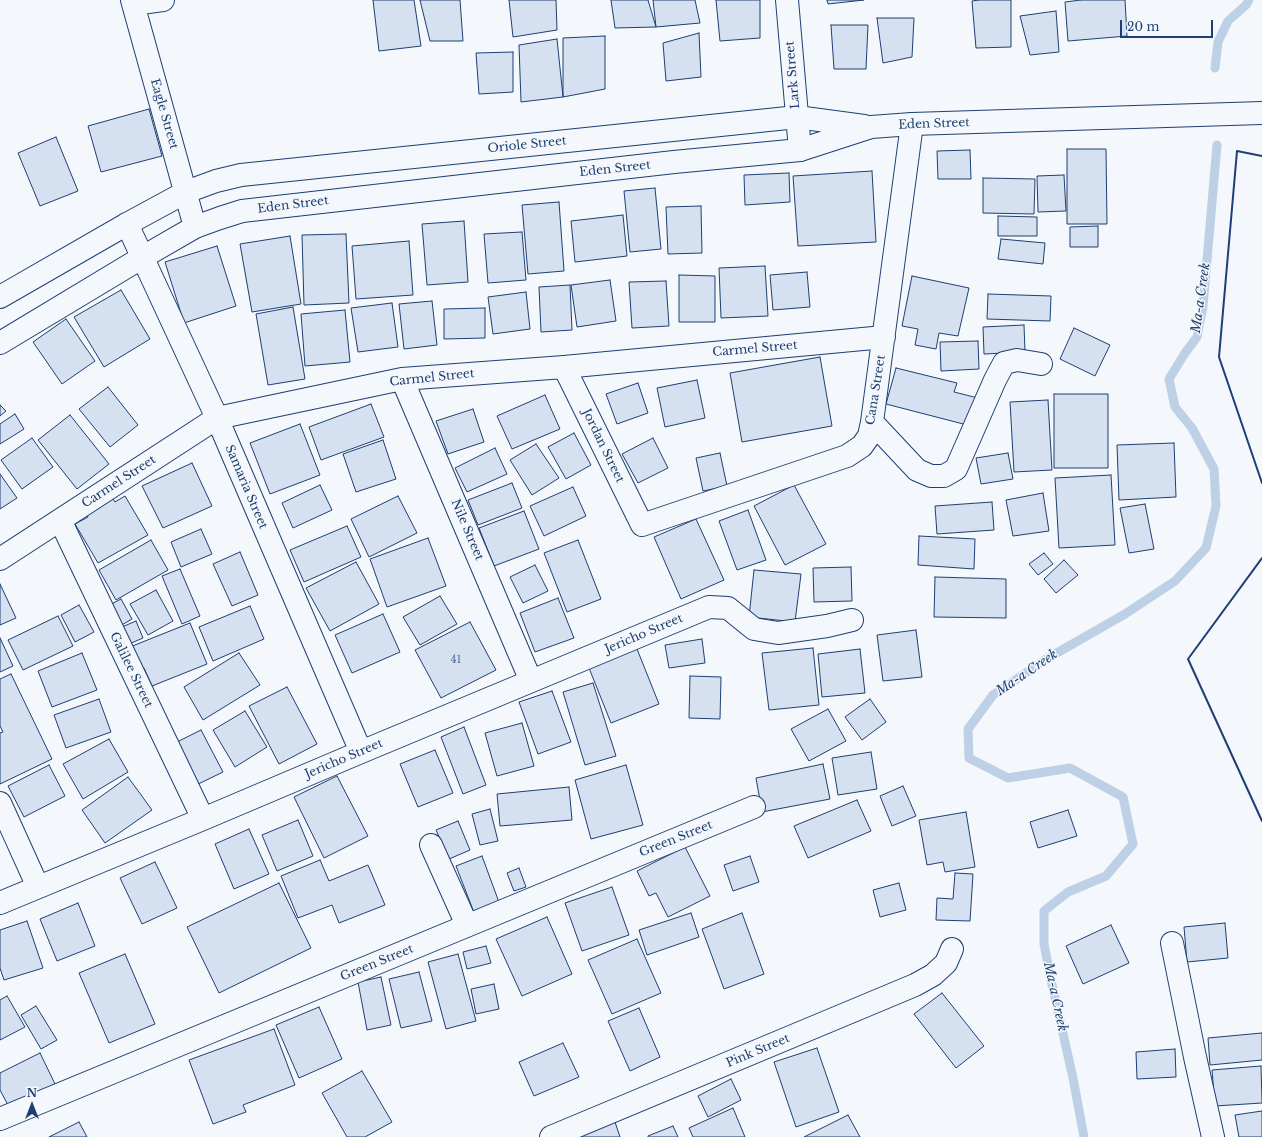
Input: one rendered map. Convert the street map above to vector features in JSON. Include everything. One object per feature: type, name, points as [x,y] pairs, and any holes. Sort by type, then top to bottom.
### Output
[{"type":"street","points":[[132,2],[164,0]]},
{"type":"street","name":"Lark Street","points":[[786,0],[800,150]]},
{"type":"street","name":"Eagle Street","points":[[132,2],[195,227]]},
{"type":"street","name":"Eden Street","points":[[0,343],[195,227],[242,211],[666,163],[800,150],[871,127],[912,124],[1262,114]]},
{"type":"street","name":"Oriole Street","points":[[186,192],[216,182],[260,172],[797,117],[871,127]]},
{"type":"street","name":"Cana Street","points":[[642,525],[846,456],[862,446],[869,436],[884,337],[912,124]]},
{"type":"street","points":[[0,297],[186,192]]},
{"type":"street","name":"Samaria Street","points":[[128,224],[217,418],[361,752]]},
{"type":"street","name":"Carmel Street","points":[[0,560],[217,418],[402,379],[564,367],[884,337]]},
{"type":"street","points":[[872,422],[917,470],[931,476],[944,476],[956,469],[1004,363],[1017,360],[1042,364]]},
{"type":"street","name":"Jordan Street","points":[[564,367],[642,525]]},
{"type":"street","name":"Nile Street","points":[[402,379],[531,681]]},
{"type":"street","name":"Galilee Street","points":[[60,520],[203,819]]},
{"type":"street","name":"Jericho Street","points":[[0,903],[689,615],[709,608],[728,608],[754,629],[778,633],[827,626],[852,620]]},
{"type":"street","points":[[0,803],[38,887]]},
{"type":"street","name":"Green Street","points":[[0,1119],[754,807]]},
{"type":"street","points":[[431,846],[467,925]]},
{"type":"street","points":[[1172,943],[1213,1137]]},
{"type":"street","name":"Pink Street","points":[[552,1137],[915,985],[933,975],[946,963],[952,949]]},
{"type":"building","points":[[373,0],[414,0],[421,46],[379,51]]},
{"type":"building","points":[[420,0],[460,0],[463,41],[430,41]]},
{"type":"building","points":[[509,0],[556,0],[557,30],[513,37]]},
{"type":"building","points":[[611,0],[648,0],[656,27],[615,28]]},
{"type":"building","points":[[653,0],[695,0],[700,23],[656,27]]},
{"type":"building","points":[[716,0],[760,0],[760,38],[720,41]]},
{"type":"building","points":[[827,0],[864,0],[828,4]]},
{"type":"building","points":[[1011,0],[1011,47],[976,48],[972,1]]},
{"type":"building","points":[[1081,0],[1125,0],[1127,36],[1068,41],[1065,2]]},
{"type":"building","points":[[1056,11],[1059,52],[1030,55],[1020,16]]},
{"type":"building","points":[[877,18],[914,18],[912,57],[883,63]]},
{"type":"building","points":[[831,25],[868,25],[866,69],[834,69]]},
{"type":"building","points":[[699,33],[701,77],[666,81],[663,43]]},
{"type":"building","points":[[605,36],[605,89],[563,97],[563,38]]},
{"type":"building","points":[[557,39],[563,97],[521,102],[519,45]]},
{"type":"building","points":[[513,52],[513,92],[479,94],[476,53]]},
{"type":"building","points":[[149,109],[162,156],[101,172],[88,126]]},
{"type":"building","points":[[56,137],[78,191],[40,206],[18,153]]},
{"type":"building","points":[[1067,149],[1106,149],[1107,224],[1067,224]]},
{"type":"building","points":[[970,150],[971,179],[938,179],[937,151]]},
{"type":"building","points":[[872,171],[876,242],[798,246],[793,176]]},
{"type":"building","points":[[789,173],[790,202],[745,205],[744,175]]},
{"type":"building","points":[[1064,175],[1066,211],[1038,212],[1037,176]]},
{"type":"building","points":[[983,178],[1035,179],[1034,214],[983,213]]},
{"type":"building","points":[[655,188],[661,249],[630,252],[624,191]]},
{"type":"building","points":[[559,202],[564,271],[528,274],[522,205]]},
{"type":"building","points":[[701,206],[702,253],[668,254],[666,207]]},
{"type":"building","points":[[623,215],[627,256],[575,262],[571,221]]},
{"type":"building","points":[[998,216],[1037,217],[1037,236],[998,236]]},
{"type":"building","points":[[464,221],[468,282],[427,285],[422,224]]},
{"type":"building","points":[[1098,226],[1098,247],[1070,247],[1070,227]]},
{"type":"building","points":[[522,232],[526,280],[488,283],[484,234]]},
{"type":"building","points":[[346,234],[349,303],[304,305],[302,235]]},
{"type":"building","points":[[290,236],[301,304],[252,312],[240,244]]},
{"type":"building","points":[[1001,239],[1045,243],[1043,264],[998,259]]},
{"type":"building","points":[[409,241],[413,295],[356,299],[352,246]]},
{"type":"building","points":[[217,246],[236,306],[184,323],[165,262]]},
{"type":"building","points":[[765,266],[768,316],[721,318],[719,268]]},
{"type":"building","points":[[807,272],[810,307],[773,310],[770,275]]},
{"type":"building","points":[[679,275],[715,276],[715,322],[679,322]]},
{"type":"building","points":[[912,276],[969,288],[958,336],[939,333],[936,349],[915,345],[918,329],[902,326]]},
{"type":"building","points":[[610,280],[616,321],[577,327],[571,285]]},
{"type":"building","points":[[666,281],[669,326],[632,328],[629,282]]},
{"type":"building","points":[[570,285],[572,330],[541,332],[539,287]]},
{"type":"building","points":[[121,290],[150,339],[104,367],[74,317]]},
{"type":"building","points":[[526,292],[530,329],[493,334],[488,297]]},
{"type":"building","points":[[988,294],[1051,296],[1050,321],[987,319]]},
{"type":"building","points":[[432,301],[437,345],[404,349],[399,304]]},
{"type":"building","points":[[392,303],[398,347],[358,352],[351,308]]},
{"type":"building","points":[[293,307],[305,379],[268,385],[256,314]]},
{"type":"building","points":[[485,308],[485,338],[444,339],[444,309]]},
{"type":"building","points":[[345,310],[350,362],[305,366],[301,314]]},
{"type":"building","points":[[66,319],[95,361],[62,384],[33,342]]},
{"type":"building","points":[[1024,325],[1025,352],[984,354],[983,327]]},
{"type":"building","points":[[1074,328],[1110,345],[1095,376],[1060,359]]},
{"type":"building","points":[[978,341],[979,369],[941,371],[940,342]]},
{"type":"building","points":[[820,357],[832,426],[742,442],[730,373]]},
{"type":"building","points":[[896,368],[957,383],[954,392],[978,398],[971,426],[886,404]]},
{"type":"building","points":[[697,380],[705,418],[665,427],[657,388]]},
{"type":"building","points":[[638,383],[648,413],[617,424],[606,394]]},
{"type":"building","points":[[108,387],[138,425],[110,447],[79,409]]},
{"type":"building","points":[[1054,394],[1108,394],[1108,468],[1054,468]]},
{"type":"building","points":[[545,395],[560,429],[512,449],[497,416]]},
{"type":"building","points":[[1048,400],[1052,470],[1014,472],[1010,402]]},
{"type":"building","points":[[371,404],[384,437],[321,460],[309,427]]},
{"type":"building","points":[[0,405],[6,411],[0,416]]},
{"type":"building","points":[[473,409],[484,442],[448,454],[436,421]]},
{"type":"building","points":[[15,414],[24,429],[0,444],[0,424]]},
{"type":"building","points":[[70,415],[109,464],[77,489],[38,440]]},
{"type":"building","points":[[300,424],[320,475],[270,494],[250,443]]},
{"type":"building","points":[[574,433],[591,465],[566,479],[548,447]]},
{"type":"building","points":[[32,438],[53,467],[22,489],[1,460]]},
{"type":"building","points":[[653,438],[668,468],[638,483],[622,454]]},
{"type":"building","points":[[383,440],[396,479],[356,492],[343,454]]},
{"type":"building","points":[[1174,443],[1176,497],[1119,500],[1117,445]]},
{"type":"building","points":[[536,444],[559,478],[532,495],[510,460]]},
{"type":"building","points":[[495,448],[507,474],[467,492],[455,468]]},
{"type":"building","points":[[720,453],[727,486],[703,491],[696,458]]},
{"type":"building","points":[[1008,453],[1013,479],[981,484],[976,458]]},
{"type":"building","points":[[192,463],[212,506],[163,528],[142,486]]},
{"type":"building","points":[[0,474],[17,498],[0,509]]},
{"type":"building","points":[[1111,475],[1115,545],[1059,548],[1055,478]]},
{"type":"building","points":[[512,483],[522,508],[478,525],[468,500]]},
{"type":"building","points":[[320,485],[332,510],[293,528],[282,503]]},
{"type":"building","points":[[794,485],[826,544],[785,565],[754,506]]},
{"type":"building","points":[[573,487],[586,516],[544,536],[530,506]]},
{"type":"building","points":[[1043,493],[1049,531],[1013,536],[1006,500]]},
{"type":"building","points":[[110,494],[115,502],[125,496],[148,535],[98,563],[75,524],[88,517],[84,509]]},
{"type":"building","points":[[398,496],[417,533],[369,557],[351,519]]},
{"type":"building","points":[[992,502],[994,530],[937,534],[935,506]]},
{"type":"building","points":[[1145,504],[1154,549],[1129,553],[1120,508]]},
{"type":"building","points":[[748,510],[766,560],[737,570],[719,521]]},
{"type":"building","points":[[524,511],[539,549],[494,566],[479,528]]},
{"type":"building","points":[[696,519],[724,580],[681,599],[654,537]]},
{"type":"building","points":[[347,526],[361,557],[304,582],[290,550]]},
{"type":"building","points":[[201,529],[212,554],[181,567],[171,542]]},
{"type":"building","points":[[919,536],[975,539],[974,569],[918,565]]},
{"type":"building","points":[[428,538],[446,586],[387,607],[370,559]]},
{"type":"building","points":[[151,540],[168,570],[116,600],[99,570]]},
{"type":"building","points":[[578,540],[601,599],[567,612],[544,553]]},
{"type":"building","points":[[240,552],[258,595],[232,606],[213,564]]},
{"type":"building","points":[[1044,553],[1053,564],[1038,575],[1029,564]]},
{"type":"building","points":[[1064,560],[1078,575],[1056,593],[1044,579]]},
{"type":"building","points":[[356,562],[379,604],[330,631],[306,588]]},
{"type":"building","points":[[535,565],[548,591],[523,603],[510,577]]},
{"type":"building","points":[[851,567],[852,601],[814,602],[813,568]]},
{"type":"building","points":[[180,569],[200,616],[182,624],[162,576]]},
{"type":"building","points":[[754,570],[801,574],[795,622],[749,617]]},
{"type":"building","points":[[935,577],[1006,579],[1006,618],[934,617]]},
{"type":"building","points":[[0,584],[16,618],[0,625]]},
{"type":"building","points":[[156,590],[173,621],[148,635],[130,604]]},
{"type":"building","points":[[440,596],[457,624],[420,645],[403,617]]},
{"type":"building","points":[[558,598],[574,638],[535,652],[520,613]]},
{"type":"building","points":[[121,599],[132,619],[115,629],[104,608]]},
{"type":"building","points":[[79,605],[94,632],[75,642],[61,615]]},
{"type":"building","points":[[250,606],[264,639],[213,661],[199,627]]},
{"type":"building","points":[[383,614],[400,652],[352,673],[335,635]]},
{"type":"building","points":[[58,616],[73,646],[23,670],[8,640]]},
{"type":"building","points":[[136,621],[143,638],[122,647],[115,630]]},
{"type":"building","points":[[470,622],[496,670],[441,698],[415,650]]},
{"type":"building","points":[[190,623],[207,664],[152,686],[144,668],[134,672],[125,649]]},
{"type":"building","points":[[916,630],[922,677],[883,681],[877,635]]},
{"type":"building","points":[[0,638],[13,666],[0,672]]},
{"type":"building","points":[[702,639],[705,663],[669,668],[665,645]]},
{"type":"building","points":[[635,644],[659,704],[611,723],[587,663]]},
{"type":"building","points":[[813,648],[819,705],[769,710],[762,653]]},
{"type":"building","points":[[860,649],[865,693],[822,697],[818,654]]},
{"type":"building","points":[[82,653],[97,690],[52,707],[38,671]]},
{"type":"building","points":[[239,653],[260,685],[203,720],[184,687]]},
{"type":"building","points":[[11,674],[52,759],[0,784],[0,733],[3,732],[0,726],[0,679]]},
{"type":"building","points":[[690,676],[721,677],[720,719],[689,718]]},
{"type":"building","points":[[593,683],[616,756],[585,765],[563,692]]},
{"type":"building","points":[[287,687],[317,744],[279,764],[249,706]]},
{"type":"building","points":[[552,691],[571,742],[538,754],[519,702]]},
{"type":"building","points":[[99,699],[111,732],[66,748],[54,715]]},
{"type":"building","points":[[870,699],[886,722],[862,740],[845,717]]},
{"type":"building","points":[[828,709],[846,741],[809,761],[791,729]]},
{"type":"building","points":[[245,711],[267,747],[235,767],[213,730]]},
{"type":"building","points":[[522,723],[534,766],[497,776],[485,733]]},
{"type":"building","points":[[464,727],[486,785],[463,794],[441,737]]},
{"type":"building","points":[[201,730],[223,772],[190,788],[169,746]]},
{"type":"building","points":[[109,739],[128,772],[83,799],[63,764]]},
{"type":"building","points":[[435,750],[453,793],[418,807],[400,764]]},
{"type":"building","points":[[871,752],[877,789],[838,795],[832,758]]},
{"type":"building","points":[[823,764],[830,799],[762,812],[756,778]]},
{"type":"building","points":[[49,765],[65,796],[24,817],[8,786]]},
{"type":"building","points":[[626,765],[643,825],[591,839],[575,780]]},
{"type":"building","points":[[337,776],[368,836],[324,858],[294,797]]},
{"type":"building","points":[[128,777],[152,810],[105,843],[82,810]]},
{"type":"building","points":[[903,786],[916,816],[892,826],[880,796]]},
{"type":"building","points":[[569,787],[572,820],[500,826],[497,794]]},
{"type":"building","points":[[857,800],[871,831],[808,858],[794,826]]},
{"type":"building","points":[[490,809],[498,841],[480,845],[472,814]]},
{"type":"building","points":[[1068,810],[1077,836],[1038,848],[1030,822]]},
{"type":"building","points":[[966,812],[975,867],[945,872],[943,862],[927,865],[919,820]]},
{"type":"building","points":[[298,820],[313,856],[277,871],[262,835]]},
{"type":"building","points":[[458,821],[470,850],[449,859],[436,830]]},
{"type":"building","points":[[249,829],[269,874],[234,889],[215,844]]},
{"type":"building","points":[[685,847],[710,896],[668,917],[656,893],[649,896],[637,871]]},
{"type":"building","points":[[482,856],[500,905],[475,915],[456,866]]},
{"type":"building","points":[[750,856],[759,882],[733,891],[724,865]]},
{"type":"building","points":[[320,860],[329,881],[368,865],[385,905],[339,923],[332,905],[298,918],[281,876]]},
{"type":"building","points":[[155,862],[177,908],[142,924],[120,878]]},
{"type":"building","points":[[519,868],[526,887],[514,891],[507,873]]},
{"type":"building","points":[[955,873],[973,874],[970,921],[936,920],[937,898],[953,899]]},
{"type":"building","points":[[279,883],[311,948],[219,993],[187,927]]},
{"type":"building","points":[[899,883],[906,910],[880,917],[873,890]]},
{"type":"building","points":[[612,887],[629,935],[582,951],[565,903]]},
{"type":"building","points":[[78,903],[95,946],[57,961],[40,919]]},
{"type":"building","points":[[691,913],[699,937],[647,955],[639,930]]},
{"type":"building","points":[[742,913],[764,974],[724,989],[702,929]]},
{"type":"building","points":[[547,917],[572,974],[522,996],[496,939]]},
{"type":"building","points":[[27,921],[43,968],[4,980],[0,968],[0,930]]},
{"type":"building","points":[[1225,923],[1228,958],[1187,962],[1184,927]]},
{"type":"building","points":[[1111,925],[1129,963],[1083,984],[1066,946]]},
{"type":"building","points":[[637,939],[661,993],[612,1014],[588,960]]},
{"type":"building","points":[[486,946],[491,963],[467,969],[463,952]]},
{"type":"building","points":[[125,954],[155,1024],[109,1043],[79,973]]},
{"type":"building","points":[[458,954],[476,1021],[446,1029],[428,962]]},
{"type":"building","points":[[419,972],[432,1021],[401,1028],[389,979]]},
{"type":"building","points":[[381,977],[391,1025],[367,1030],[358,982]]},
{"type":"building","points":[[494,984],[499,1009],[476,1014],[471,989]]},
{"type":"building","points":[[942,993],[984,1046],[956,1068],[914,1014]]},
{"type":"building","points":[[7,996],[25,1027],[0,1040],[0,1000]]},
{"type":"building","points":[[36,1006],[57,1040],[41,1049],[21,1015]]},
{"type":"building","points":[[319,1007],[342,1059],[299,1078],[276,1025]]},
{"type":"building","points":[[639,1008],[660,1057],[630,1071],[608,1021]]},
{"type":"building","points":[[274,1029],[295,1085],[243,1105],[246,1112],[213,1124],[189,1060]]},
{"type":"building","points":[[1262,1033],[1262,1060],[1210,1065],[1208,1038]]},
{"type":"building","points":[[563,1043],[579,1077],[534,1096],[519,1062]]},
{"type":"building","points":[[817,1048],[839,1112],[796,1127],[774,1062]]},
{"type":"building","points":[[1175,1049],[1176,1077],[1137,1079],[1136,1052]]},
{"type":"building","points":[[40,1053],[55,1084],[9,1107],[0,1090],[0,1073]]},
{"type":"building","points":[[1261,1066],[1262,1103],[1215,1106],[1212,1070]]},
{"type":"building","points":[[362,1071],[392,1122],[365,1137],[347,1137],[322,1093]]},
{"type":"building","points":[[731,1079],[741,1100],[708,1117],[698,1096]]},
{"type":"building","points":[[733,1108],[745,1137],[693,1137],[689,1128]]},
{"type":"building","points":[[1262,1111],[1262,1137],[1239,1137],[1235,1115]]},
{"type":"building","points":[[848,1115],[860,1137],[804,1137]]},
{"type":"building","points":[[614,1119],[620,1137],[580,1137],[578,1132]]},
{"type":"building","points":[[79,1122],[87,1137],[49,1137]]},
{"type":"building","points":[[673,1126],[678,1137],[648,1137],[648,1136]]},
{"type":"waterway","name":"Ma-a Creek","points":[[1215,68],[1218,42],[1228,21],[1246,5],[1249,0]]},
{"type":"waterway","name":"Ma-a Creek","points":[[1084,1137],[1073,1078],[1044,944],[1044,911],[1068,892],[1106,876],[1133,844],[1123,797],[1070,768],[1008,778],[969,758],[968,729],[993,695],[1048,658],[1125,614],[1175,581],[1206,548],[1216,506],[1214,469],[1192,428],[1175,407],[1169,379],[1197,337],[1203,306],[1217,145]]},
{"type":"wall","points":[[1262,156],[1237,151],[1219,357],[1262,483]]},
{"type":"wall","points":[[1262,558],[1188,659],[1262,821]]}]
